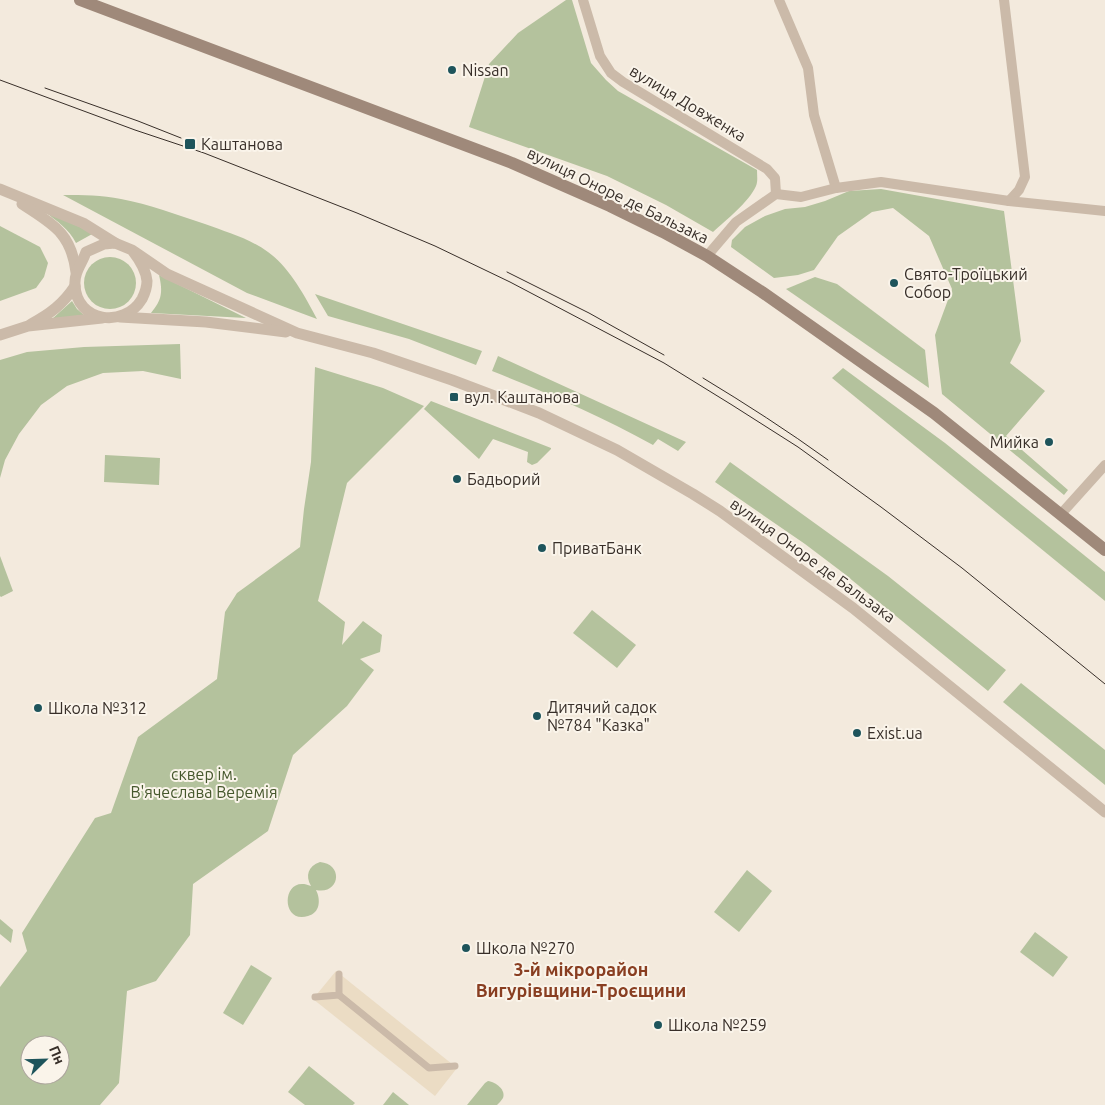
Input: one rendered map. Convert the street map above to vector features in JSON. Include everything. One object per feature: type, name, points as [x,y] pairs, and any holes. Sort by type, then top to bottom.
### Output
[{"type":"main road","name":"вулиця Оноре де Бальзака","points":[[80,0],[512,163],[610,206],[663,232],[707,256],[762,292],[934,413],[1105,550]]},
{"type":"street","name":"вулиця Довженка","points":[[583,0],[600,56],[611,72],[623,82],[767,169],[775,178],[776,194]]},
{"type":"street","points":[[779,0],[808,68],[814,115],[836,188]]},
{"type":"street","points":[[1004,0],[1025,177],[1019,190],[1009,201]]},
{"type":"street","points":[[707,256],[736,222],[776,194],[801,197],[836,188],[881,182],[1009,201],[1105,211]]},
{"type":"street","points":[[1,190],[83,223],[116,243],[132,250],[143,268],[147,281],[146,291],[138,305],[126,314],[118,317],[28,326]]},
{"type":"street","points":[[1,190],[56,227],[65,237],[75,260],[75,286],[79,301],[90,312],[104,318]]},
{"type":"street","points":[[76,272],[86,252],[104,244],[116,243]]},
{"type":"street","name":"вулиця Оноре де Бальзака","points":[[132,250],[167,274],[297,333]]},
{"type":"street","points":[[0,335],[28,326],[44,318],[66,299],[75,286]]},
{"type":"street","name":"вулиця Оноре де Бальзака","points":[[118,317],[206,322],[297,333],[373,353],[539,413],[617,450],[720,512],[853,608],[1105,812]]},
{"type":"street","points":[[1061,514],[1105,465]]},
{"type":"street","points":[[339,974],[339,996]]},
{"type":"street","points":[[315,997],[339,996],[429,1068],[455,1066]]},
{"type":"green space","points":[[566,0],[572,0],[591,63],[618,91],[757,170],[757,182],[753,192],[713,232],[666,205],[607,176],[469,127],[489,64],[518,33]]},
{"type":"green space","points":[[881,189],[1004,211],[1021,341],[1010,363],[1045,391],[1006,436],[1068,490],[1064,495],[942,394],[935,335],[952,289],[929,236],[893,208],[872,212],[838,236],[814,270],[798,275],[774,278],[731,247],[732,240],[745,227],[765,216],[785,209],[805,207],[849,191]]},
{"type":"green space","points":[[63,195],[107,197],[142,204],[205,224],[253,243],[276,258],[290,274],[317,319],[247,293]]},
{"type":"green space","points":[[45,212],[94,233],[76,243],[66,229]]},
{"type":"green space","points":[[0,226],[40,247],[48,263],[44,277],[36,288],[0,301]]},
{"type":"green space","points":[[110,257],[120,259],[128,265],[134,273],[136,283],[134,293],[128,301],[120,307],[110,309],[100,307],[92,301],[86,293],[84,283],[86,273],[92,265],[100,259]]},
{"type":"green space","points":[[159,275],[246,318],[151,313],[161,296]]},
{"type":"green space","points":[[815,277],[837,284],[925,350],[929,388],[786,289]]},
{"type":"green space","points":[[315,294],[482,351],[476,365],[409,339],[328,316]]},
{"type":"green space","points":[[72,301],[84,315],[52,319]]},
{"type":"green space","points":[[180,344],[181,379],[143,371],[103,373],[67,386],[41,405],[19,434],[5,460],[0,478],[0,360],[27,352],[84,347]]},
{"type":"green space","points":[[498,356],[686,442],[678,451],[658,439],[653,445],[574,405],[492,371]]},
{"type":"green space","name":"сквер ім. В'ячеслава Веремія","points":[[315,367],[383,388],[424,406],[347,483],[318,601],[345,622],[342,645],[363,621],[382,635],[380,652],[360,659],[374,670],[347,706],[293,755],[268,831],[193,884],[190,935],[156,981],[127,991],[119,1083],[100,1105],[0,1105],[0,987],[27,951],[22,933],[95,818],[111,813],[138,737],[217,679],[225,612],[237,593],[300,547],[311,462]]},
{"type":"green space","points":[[843,368],[945,443],[1105,572],[1105,601],[832,378]]},
{"type":"green space","points":[[431,401],[551,449],[537,463],[532,465],[527,462],[528,452],[493,439],[479,459],[424,409]]},
{"type":"green space","points":[[105,455],[160,458],[159,485],[104,482]]},
{"type":"green space","points":[[730,462],[888,576],[1006,670],[988,691],[842,572],[715,482]]},
{"type":"green space","points":[[0,556],[13,591],[1,597],[0,596]]},
{"type":"green space","points":[[592,610],[636,645],[617,668],[573,633]]},
{"type":"green space","points":[[1021,683],[1105,750],[1105,785],[1003,702]]},
{"type":"green space","points":[[320,862],[328,864],[333,868],[336,873],[336,879],[330,888],[316,890],[319,902],[315,912],[308,916],[299,917],[292,913],[289,907],[289,892],[294,886],[301,884],[311,886],[308,879],[310,869]]},
{"type":"green space","points":[[747,870],[772,891],[739,932],[714,912]]},
{"type":"green space","points":[[0,919],[13,930],[11,943],[0,934]]},
{"type":"green space","points":[[1035,932],[1068,957],[1053,977],[1020,952]]},
{"type":"green space","points":[[251,965],[272,978],[243,1025],[223,1013]]},
{"type":"green space","points":[[309,1066],[355,1103],[353,1105],[305,1105],[288,1092]]},
{"type":"green space","points":[[488,1081],[502,1089],[504,1095],[500,1102],[497,1105],[467,1105],[485,1083]]},
{"type":"green space","points":[[393,1092],[409,1105],[383,1105]]},
{"type":"shaded area","points":[[336,971],[457,1068],[435,1096],[313,999]]},
{"type":"tram line","points":[[0,80],[135,130],[204,153],[435,246],[510,282],[664,363],[798,447],[881,507],[962,568],[1105,684]]},
{"type":"tram line","points":[[45,88],[181,138]]},
{"type":"tram line","points":[[507,272],[589,313],[664,355]]},
{"type":"tram line","points":[[703,378],[767,418],[828,460]]},
{"type":"place","name":"Nissan","points":[[452,70]]},
{"type":"place","name":"Каштанова","points":[[190,144]]},
{"type":"place","name":"Свято-Троїцький Собор","points":[[894,283]]},
{"type":"place","name":"вул. Каштанова","points":[[454,397]]},
{"type":"place","name":"Мийка","points":[[1049,442]]},
{"type":"place","name":"Бадьорий","points":[[457,479]]},
{"type":"place","name":"ПриватБанк","points":[[542,548]]},
{"type":"place","name":"Школа №312","points":[[38,708]]},
{"type":"place","name":"Дитячий садок №784 \"Казка\"","points":[[537,716]]},
{"type":"place","name":"Exist.ua","points":[[857,733]]},
{"type":"place","name":"Школа №270","points":[[466,948]]},
{"type":"place","name":"Школа №259","points":[[658,1025]]},
{"type":"district","name":"3-й мікрорайон Вигурівщини-Троєщини","points":[[581,980]]}]
